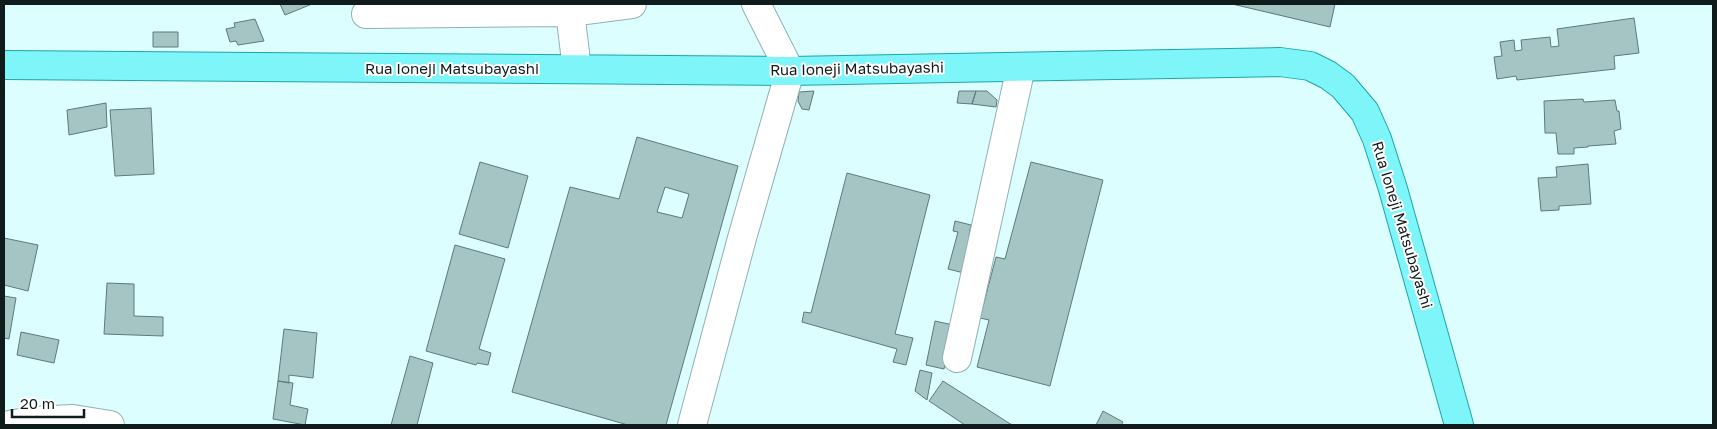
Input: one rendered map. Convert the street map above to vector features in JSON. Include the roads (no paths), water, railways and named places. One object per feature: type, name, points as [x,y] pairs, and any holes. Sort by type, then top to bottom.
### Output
[{"type":"main road","name":"Rua Ioneji Matsubayashi","points":[[4,65],[790,71],[1280,62],[1310,66],[1328,75],[1343,86],[1365,112],[1377,139],[1396,198],[1460,425]]},
{"type":"street","points":[[366,14],[570,12],[632,4]]},
{"type":"street","points":[[692,425],[742,238],[790,71],[756,4]]},
{"type":"street","points":[[570,12],[576,69]]},
{"type":"street","points":[[957,358],[1021,66]]},
{"type":"street","points":[[10,425],[32,421],[72,419],[110,425]]}]
